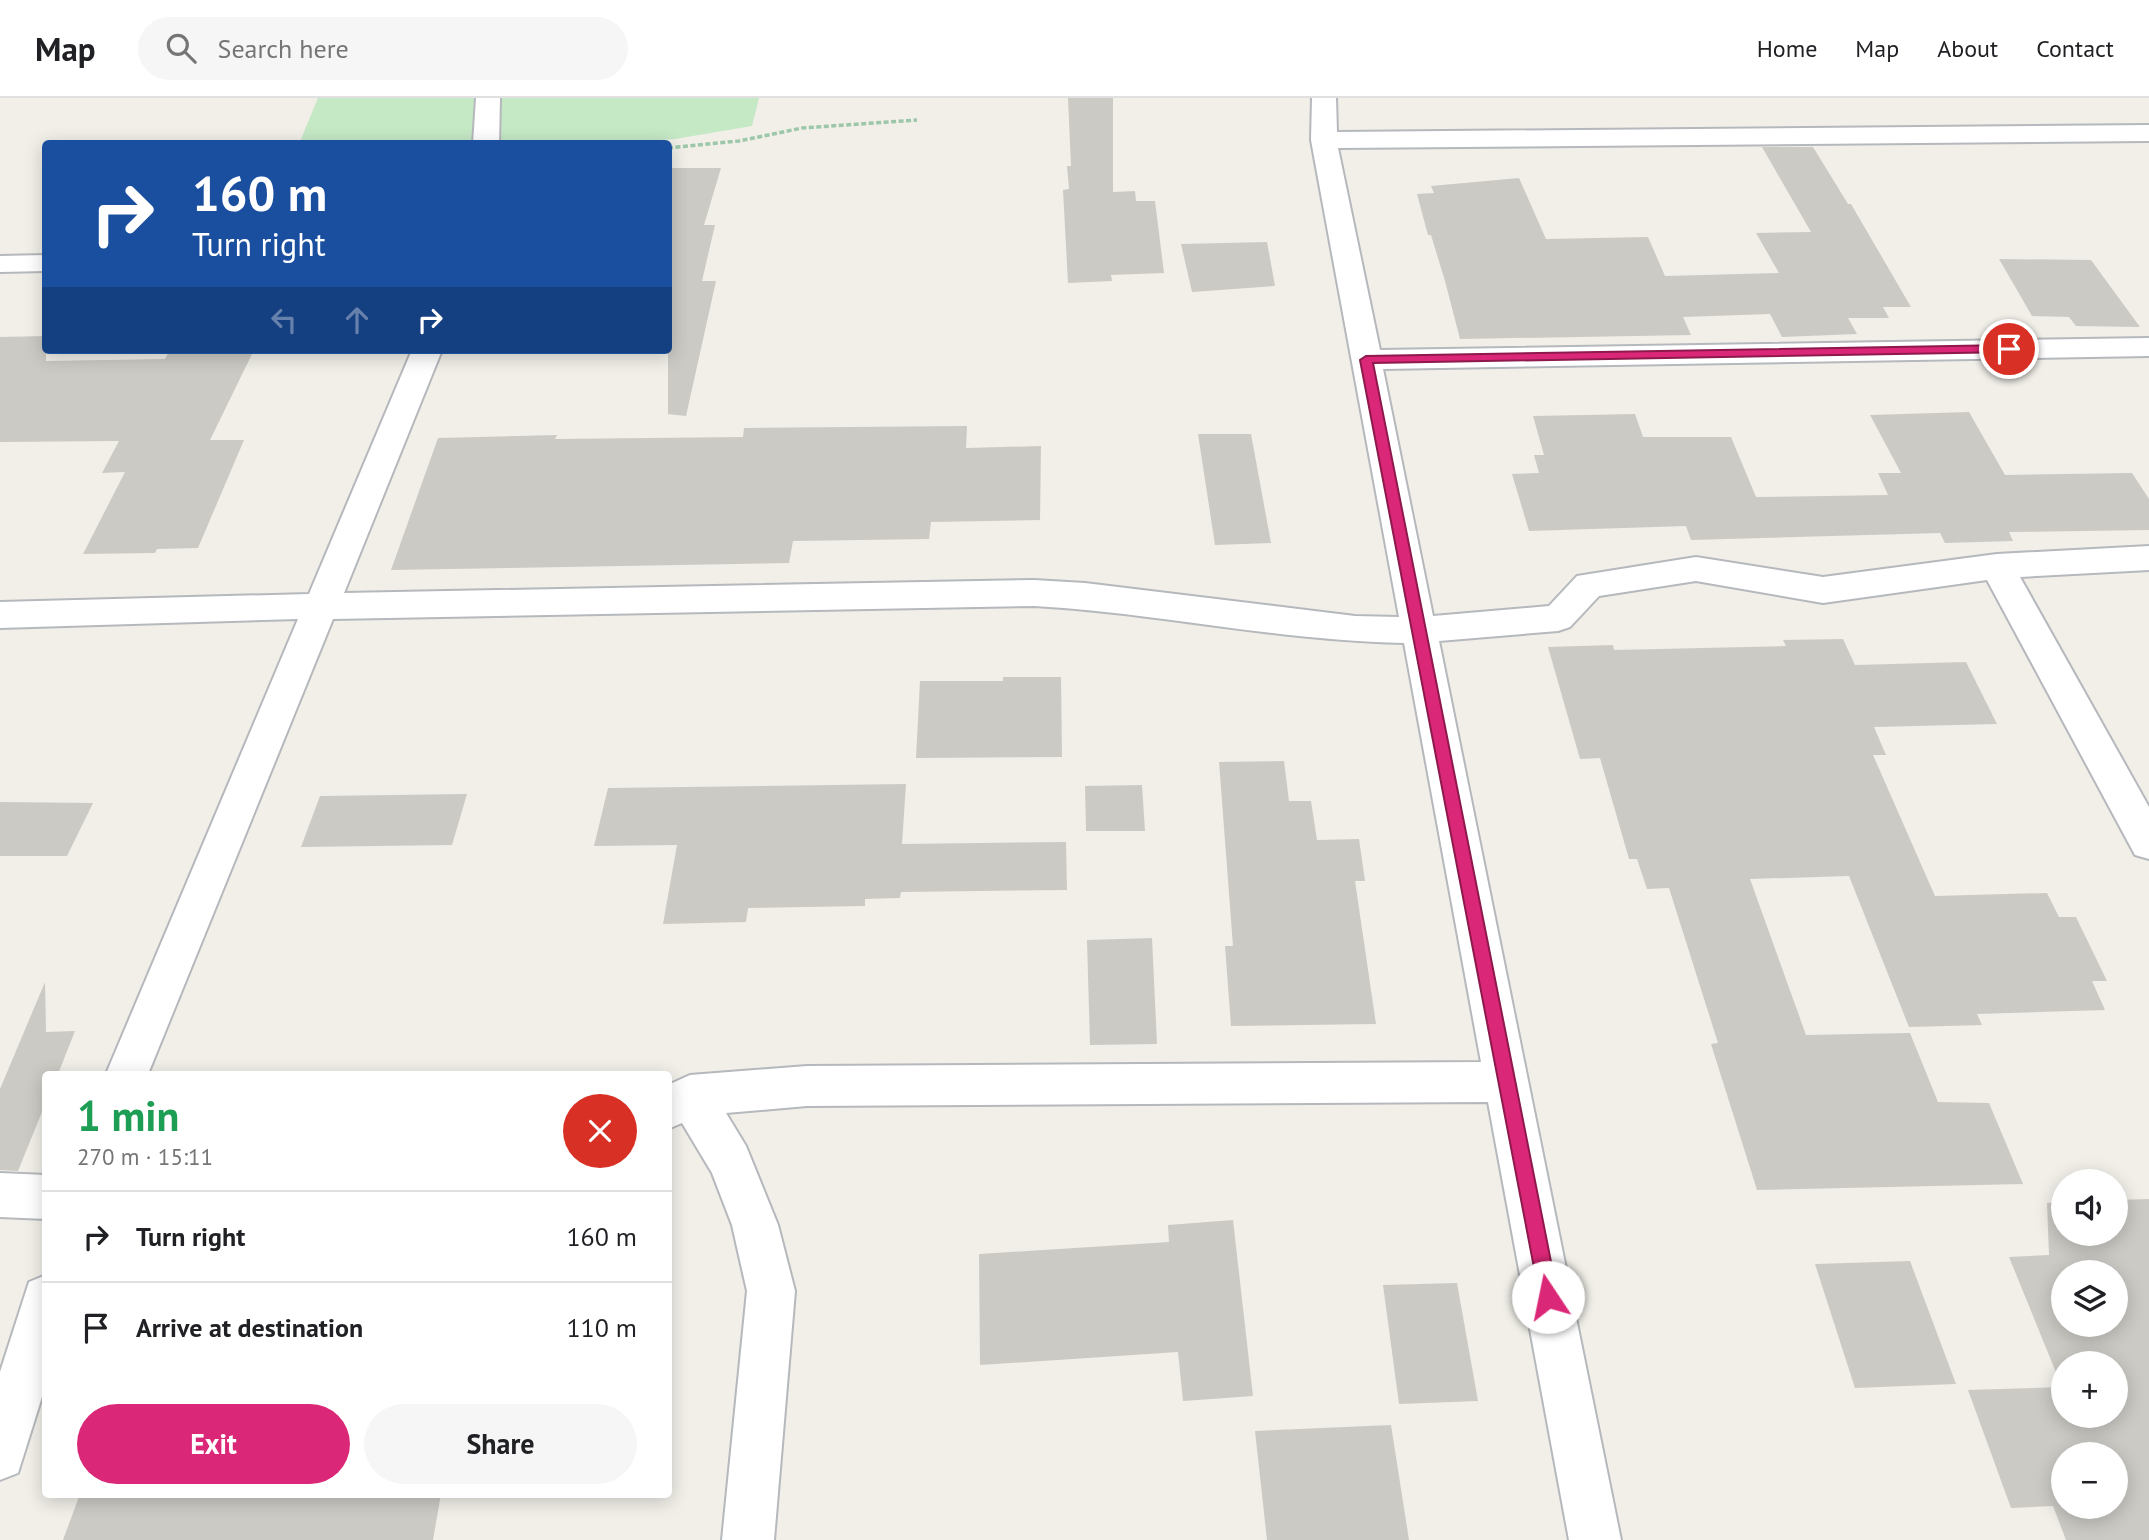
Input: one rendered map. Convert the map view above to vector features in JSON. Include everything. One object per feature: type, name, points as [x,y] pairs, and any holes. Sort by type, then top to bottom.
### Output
[{"type":"street","points":[[486,140],[488,98]]},
{"type":"street","points":[[1324,98],[1324,140],[1595,1540]]},
{"type":"street","points":[[1324,140],[2149,133]]},
{"type":"street","points":[[0,264],[42,263]]},
{"type":"street","points":[[1366,360],[2149,347]]},
{"type":"street","points":[[128,1071],[425,354]]},
{"type":"street","points":[[0,615],[322,606],[1034,593],[1084,596],[1355,629],[1418,629],[1558,618],[1589,585],[1696,569],[1823,590],[1997,566],[2149,558]]},
{"type":"street","points":[[1997,566],[2149,843]]},
{"type":"street","points":[[679,1102],[807,1086],[1506,1082]]},
{"type":"street","points":[[679,1102],[730,1161],[755,1225],[771,1291],[748,1540]]},
{"type":"street","points":[[0,1195],[42,1197]]},
{"type":"street","points":[[0,1455],[42,1313]]},
{"type":"path","points":[[672,148],[738,141],[802,128],[917,120]]},
{"type":"green space","points":[[318,98],[759,98],[752,126],[675,139],[301,140]]},
{"type":"building","points":[[1068,98],[1113,98],[1113,192],[1135,191],[1136,201],[1155,201],[1164,273],[1111,275],[1112,281],[1068,283],[1063,190],[1069,189],[1067,166],[1071,166]]},
{"type":"building","points":[[1762,147],[1813,147],[1848,204],[1851,204],[1911,307],[1883,307],[1889,318],[1848,318],[1857,334],[1782,337],[1770,314],[1683,317],[1691,335],[1460,339],[1445,281],[1417,194],[1434,193],[1431,186],[1519,178],[1546,239],[1648,237],[1665,276],[1779,273],[1756,233],[1811,232]]},
{"type":"building","points":[[672,168],[721,168],[704,225],[715,225],[702,281],[716,281],[686,416],[668,414],[668,354],[672,354]]},
{"type":"building","points":[[1267,242],[1275,286],[1192,292],[1181,244]]},
{"type":"building","points":[[1999,259],[2091,260],[2140,327],[2076,326],[2069,317],[2032,316]]},
{"type":"building","points":[[42,336],[42,354],[46,354],[46,361],[165,359],[168,354],[252,354],[210,440],[244,440],[198,548],[157,549],[155,553],[83,554],[125,472],[102,473],[119,441],[0,442],[0,337]]},
{"type":"building","points":[[1969,412],[2005,475],[2132,473],[2149,499],[2149,530],[2009,532],[2013,541],[1945,543],[1940,533],[1691,540],[1686,526],[1529,531],[1512,474],[1539,473],[1534,455],[1544,455],[1533,416],[1635,414],[1643,437],[1731,437],[1756,497],[1888,495],[1878,473],[1901,473],[1870,415]]},
{"type":"building","points":[[967,426],[966,448],[1041,446],[1040,520],[931,522],[929,539],[793,541],[789,563],[391,570],[438,438],[557,435],[555,439],[743,437],[744,428]]},
{"type":"building","points":[[1198,434],[1251,434],[1271,543],[1215,545]]},
{"type":"building","points":[[1843,639],[1855,665],[1966,662],[1997,724],[1874,727],[1886,755],[1873,755],[1935,896],[2047,893],[2059,917],[2076,917],[2107,981],[2092,981],[2105,1010],[1977,1014],[1982,1025],[1909,1027],[1849,876],[1750,879],[1806,1035],[1910,1033],[1938,1102],[1989,1103],[2023,1184],[1757,1190],[1711,1044],[1718,1043],[1669,888],[1647,889],[1637,859],[1629,859],[1600,758],[1580,759],[1548,647],[1613,645],[1614,650],[1786,646],[1783,640]]},
{"type":"building","points":[[1003,677],[1061,677],[1062,757],[916,758],[920,681],[1003,681]]},
{"type":"building","points":[[1284,761],[1289,801],[1311,801],[1317,840],[1359,839],[1365,881],[1355,881],[1376,1024],[1231,1026],[1225,946],[1233,946],[1219,762]]},
{"type":"building","points":[[906,784],[902,844],[1066,842],[1067,890],[901,892],[900,898],[865,899],[865,906],[748,908],[746,922],[663,924],[677,845],[594,846],[608,788]]},
{"type":"building","points":[[1142,785],[1145,831],[1086,831],[1085,786]]},
{"type":"building","points":[[467,794],[452,845],[301,847],[320,796]]},
{"type":"building","points":[[0,802],[93,803],[67,856],[0,856]]},
{"type":"building","points":[[1152,938],[1157,1044],[1090,1045],[1087,940]]},
{"type":"building","points":[[45,982],[46,1032],[75,1031],[59,1071],[42,1071],[42,1112],[18,1171],[0,1170],[0,1089]]},
{"type":"building","points":[[2149,1199],[2149,1540],[2066,1540],[2058,1519],[2128,1519],[2128,1442],[2051,1442],[2051,1506],[2011,1508],[1968,1390],[2051,1387],[2051,1428],[2128,1428],[2128,1351],[2051,1351],[2051,1360],[2009,1257],[2049,1255],[2047,1203],[2051,1203],[2051,1246],[2128,1246],[2128,1200]]},
{"type":"building","points":[[1233,1220],[1253,1396],[1183,1401],[1178,1352],[980,1365],[979,1254],[1169,1242],[1168,1225]]},
{"type":"building","points":[[1910,1261],[1956,1384],[1855,1388],[1815,1264]]},
{"type":"building","points":[[1457,1283],[1478,1401],[1399,1404],[1383,1285]]},
{"type":"building","points":[[1391,1425],[1409,1540],[1267,1540],[1255,1431]]},
{"type":"building","points":[[79,1498],[440,1498],[433,1540],[63,1540]]},
{"type":"route","points":[[1548,1297],[1366,360],[2009,349]]}]
